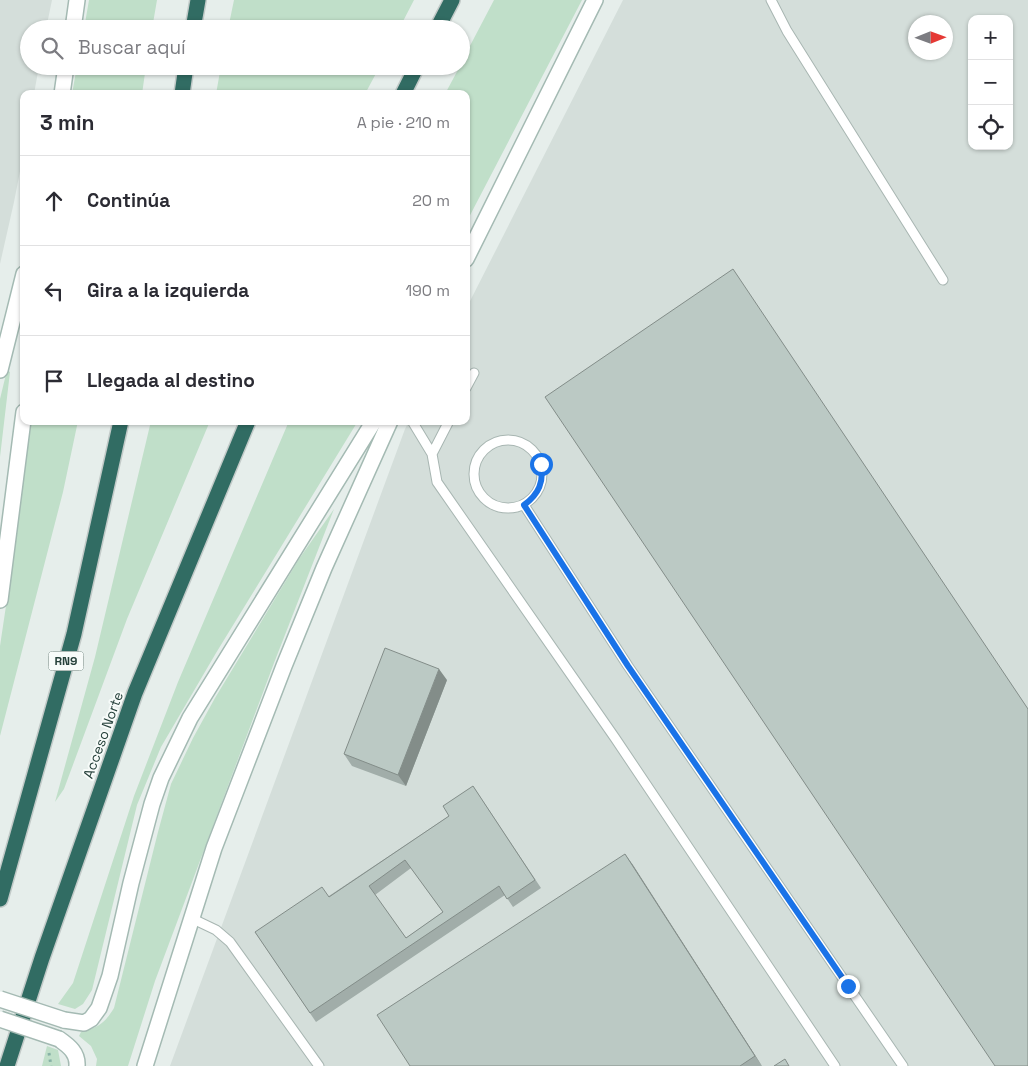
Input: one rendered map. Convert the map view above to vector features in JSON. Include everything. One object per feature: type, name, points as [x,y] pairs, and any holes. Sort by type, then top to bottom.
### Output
[{"type":"highway","points":[[195,20],[198,0]]},
{"type":"highway","points":[[441,20],[452,0]]},
{"type":"highway","points":[[183,90],[185,75]]},
{"type":"highway","points":[[406,90],[413,75]]},
{"type":"highway","name":"RN9","points":[[0,899],[74,634],[120,425]]},
{"type":"highway","name":"Acceso Norte","points":[[7,1066],[42,958],[135,693],[246,425]]},
{"type":"street","points":[[74,20],[77,0]]},
{"type":"street","points":[[470,251],[595,0]]},
{"type":"street","points":[[63,90],[65,75]]},
{"type":"street","points":[[0,370],[20,290]]},
{"type":"street","points":[[0,600],[22,425]]},
{"type":"street","points":[[0,999],[64,1020],[84,1023],[91,1019],[99,1008],[110,976],[130,884],[161,778],[190,718],[372,425]]},
{"type":"street","points":[[145,1066],[214,848],[324,568],[388,425]]},
{"type":"street","points":[[0,1019],[59,1039],[74,1052],[78,1059],[77,1066]]},
{"type":"lane","points":[[771,0],[787,31],[943,280]]},
{"type":"lane","points":[[470,380],[474,373]]},
{"type":"lane","points":[[414,425],[432,454],[437,482],[615,738],[834,1066]]},
{"type":"lane","points":[[432,454],[447,425]]},
{"type":"lane","points":[[504,440],[516,441],[527,445],[536,454],[541,464],[543,476],[540,488],[534,498],[524,505],[514,508],[503,508],[493,505],[484,499],[478,490],[474,469],[481,454],[493,444],[504,440]]},
{"type":"lane","points":[[524,505],[628,666],[904,1066]]},
{"type":"lane","points":[[192,918],[216,930],[230,942],[319,1066]]},
{"type":"path","points":[[48,1050],[52,1066]]},
{"type":"shaded area","points":[[0,0],[52,0],[48,20],[20,20],[20,75],[37,75],[35,90],[20,90],[20,171],[0,264]]},
{"type":"shaded area","points":[[623,0],[1028,0],[1028,1066],[170,1066],[405,429],[407,425],[470,425],[470,301]]},
{"type":"green space","points":[[89,0],[157,0],[154,20],[86,20]]},
{"type":"green space","points":[[234,0],[414,0],[404,20],[230,20]]},
{"type":"green space","points":[[494,0],[582,0],[470,215],[470,90],[447,90],[455,75],[470,75],[470,46]]},
{"type":"green space","points":[[75,75],[145,75],[143,90],[73,90]]},
{"type":"green space","points":[[219,75],[375,75],[367,90],[217,90]]},
{"type":"green space","points":[[7,370],[10,372],[0,457],[0,399]]},
{"type":"green space","points":[[29,425],[77,425],[63,492],[0,736],[0,646]]},
{"type":"green space","points":[[150,425],[208,425],[127,619],[64,789],[55,802],[95,657]]},
{"type":"green space","points":[[287,425],[356,425],[216,653],[161,747],[137,805],[92,990],[83,1004],[75,1009],[58,1004],[73,983],[134,796],[178,682]]},
{"type":"green space","points":[[334,509],[155,981],[128,1066],[96,1066],[97,1059],[91,1046],[79,1036],[81,1032],[100,1024],[114,1008],[171,784],[215,698],[299,559]]},
{"type":"green space","points":[[47,1046],[58,1050],[61,1066],[42,1066]]},
{"type":"building","points":[[733,269],[1028,709],[1028,1066],[995,1066],[545,397]]},
{"type":"building","points":[[385,648],[439,669],[398,775],[344,754]]},
{"type":"building","points":[[473,786],[535,880],[507,899],[499,886],[310,1013],[255,932],[322,887],[329,897],[449,816],[443,806]],"holes":[[[405,860],[443,912],[406,938],[369,886]]]},
{"type":"building","points":[[625,854],[755,1056],[740,1066],[410,1066],[377,1015]]},
{"type":"building","points":[[785,1059],[789,1066],[774,1066]]},
{"type":"route","points":[[541,464],[543,476],[540,488],[534,498],[524,505],[628,666],[848,986]]}]
